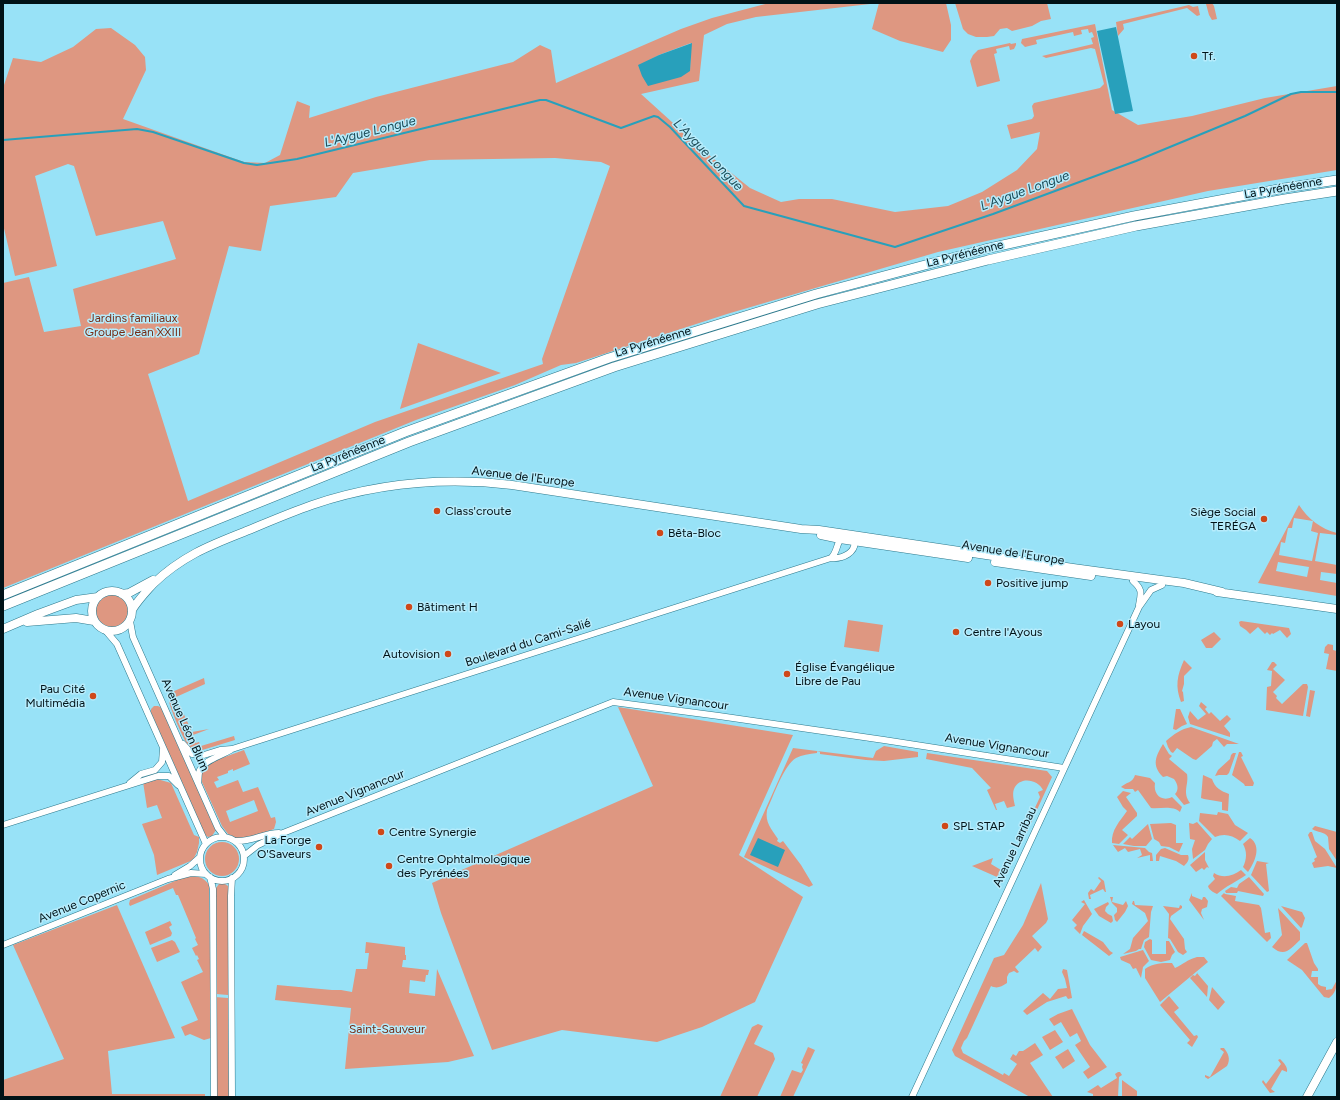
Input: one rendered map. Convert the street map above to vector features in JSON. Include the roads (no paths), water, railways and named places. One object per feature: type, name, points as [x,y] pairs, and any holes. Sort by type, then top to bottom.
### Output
[{"type":"highway","name":"La Pyrénéenne","points":[[3,595],[406,432],[608,358],[653,344],[816,294],[985,249],[1134,216],[1284,188],[1337,180]]},
{"type":"highway","name":"La Pyrénéenne","points":[[3,606],[409,442],[621,365],[817,304],[988,260],[1136,226],[1337,191]]},
{"type":"main road","name":"Avenue de l'Europe","points":[[132,610],[139,599],[178,562],[195,553],[311,505],[369,489],[426,482],[459,481],[512,485],[801,529],[818,535],[848,537],[1184,583],[1222,592]]},
{"type":"main road","name":"Avenue de l'Europe","points":[[848,537],[1072,574],[1222,592],[1337,609]]},
{"type":"main road","name":"Avenue de l'Europe","points":[[122,594],[139,588],[163,575]]},
{"type":"main road","points":[[3,629],[38,614],[76,600],[98,597],[112,591],[122,594],[130,603],[132,610],[130,621],[124,628],[111,632],[101,628],[94,621],[76,618],[18,623]]},
{"type":"main road","points":[[94,621],[92,608],[98,597]]},
{"type":"main road","points":[[1307,1097],[1337,1042]]},
{"type":"street","points":[[831,558],[848,537]]},
{"type":"street","name":"Boulevard du Cami-Salié","points":[[198,783],[200,770],[206,761],[232,750],[831,558],[839,559],[851,552],[848,537]]},
{"type":"street","name":"Avenue Larribau","points":[[1133,581],[1141,592],[1139,607]]},
{"type":"street","name":"Avenue Larribau","points":[[912,1097],[1139,607],[1151,590],[1162,585]]},
{"type":"street","name":"Avenue Léon Blum","points":[[130,621],[133,637],[218,828],[225,837]]},
{"type":"street","points":[[106,631],[117,644],[206,844]]},
{"type":"street","name":"Avenue Vignancour","points":[[244,856],[258,845],[283,833],[613,702],[860,736],[1064,768]]},
{"type":"street","name":"Boulevard du Cami-Salié","points":[[179,740],[192,754],[204,755],[220,750],[232,750]]},
{"type":"street","points":[[127,786],[141,774],[155,770],[159,766],[162,762],[163,747]]},
{"type":"street","points":[[3,825],[158,776],[169,776],[182,790]]},
{"type":"street","name":"Avenue Vignancour","points":[[236,841],[245,842],[269,833],[283,833]]},
{"type":"street","points":[[208,875],[217,880],[225,880],[237,875],[244,864],[244,856],[236,841],[225,837],[211,839],[202,850],[200,857],[200,863],[208,875],[213,889],[214,1097]]},
{"type":"street","name":"Avenue Copernic","points":[[168,879],[190,866],[200,857]]},
{"type":"street","name":"Avenue Copernic","points":[[3,945],[168,879],[191,872],[208,875]]},
{"type":"street","points":[[232,878],[232,1097]]},
{"type":"water","points":[[1116,27],[1133,111],[1115,114],[1097,31]]},
{"type":"water","points":[[692,43],[690,71],[681,77],[648,86],[638,65],[659,55]]},
{"type":"water","points":[[758,838],[785,850],[778,867],[750,855]]},
{"type":"waterway","name":"L'Aygue Longue","points":[[3,140],[137,129],[153,132],[244,163],[257,165],[297,159],[540,100],[546,100],[621,128],[654,116],[658,117],[670,127],[744,206],[895,247],[993,214],[1136,161],[1245,116],[1291,94],[1301,92],[1337,92]]},
{"type":"place","name":"Tf.","points":[[1194,56]]},
{"type":"place","name":"Class'croute","points":[[437,511]]},
{"type":"place","name":"Siège Social TERÉGA","points":[[1264,519]]},
{"type":"place","name":"Bêta-Bloc","points":[[660,533]]},
{"type":"place","name":"Positive jump","points":[[988,583]]},
{"type":"place","name":"Bâtiment H","points":[[409,607]]},
{"type":"place","name":"Layou","points":[[1120,624]]},
{"type":"place","name":"Centre l'Ayous","points":[[956,632]]},
{"type":"place","name":"Autovision","points":[[448,654]]},
{"type":"place","name":"Église Évangélique Libre de Pau","points":[[787,674]]},
{"type":"place","name":"Pau Cité Multimédia","points":[[93,696]]},
{"type":"place","name":"SPL STAP","points":[[945,826]]},
{"type":"place","name":"Centre Synergie","points":[[381,832]]},
{"type":"place","name":"La Forge O'Saveurs","points":[[319,847]]},
{"type":"place","name":"Centre Ophtalmologique des Pyrénées","points":[[389,866]]},
{"type":"park label","name":"Jardins familiaux Groupe Jean XXIII","points":[[133,325]]},
{"type":"park label","name":"Saint-Sauveur","points":[[387,1029]]}]
